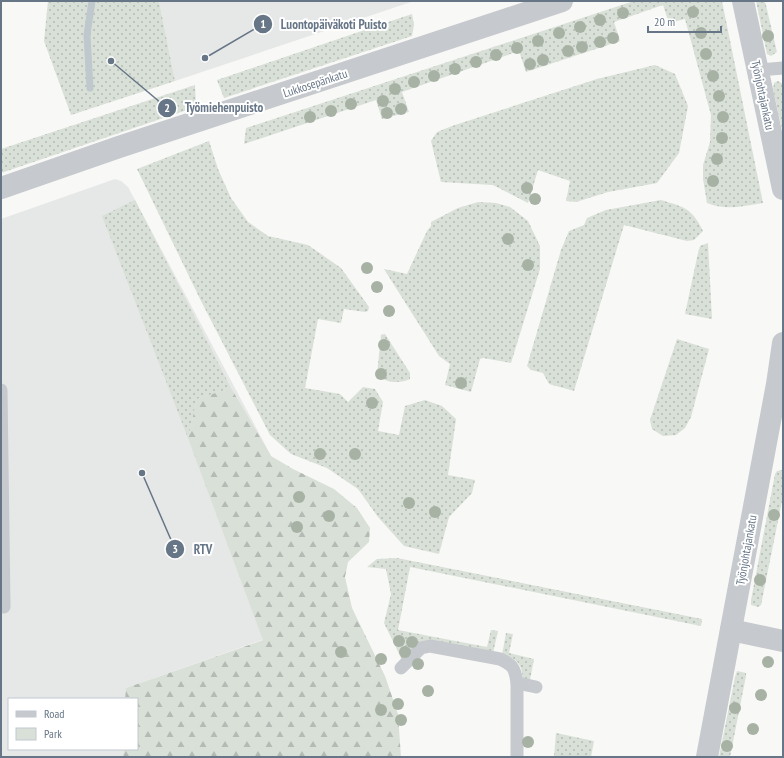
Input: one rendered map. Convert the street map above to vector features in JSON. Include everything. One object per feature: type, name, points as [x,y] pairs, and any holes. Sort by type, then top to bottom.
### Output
[{"type":"street","name":"Lukkosepänkatu","points":[[1,188],[119,147],[562,1]]},
{"type":"street","name":"Työnjohtajankatu","points":[[743,1],[783,189]]},
{"type":"street","name":"Työnjohtajankatu","points":[[707,757],[777,384],[783,343]]},
{"type":"street","points":[[731,630],[783,641]]},
{"type":"lane","points":[[758,70],[783,68]]},
{"type":"lane","points":[[1,390],[4,607],[1,607]]},
{"type":"lane","points":[[401,668],[421,648],[430,646],[500,659],[510,663],[516,672],[517,683],[517,757]]},
{"type":"lane","points":[[517,683],[536,687]]},
{"type":"shaded area","points":[[159,1],[414,1],[175,81]]},
{"type":"shaded area","points":[[115,179],[121,181],[128,187],[352,608],[126,688],[125,698],[8,698],[8,750],[124,750],[123,757],[1,757],[1,219]]},
{"type":"green space","points":[[48,1],[159,1],[175,81],[71,115],[44,41]]},
{"type":"green space","points":[[634,1],[722,1],[763,203],[721,207],[707,203],[703,179],[703,165],[710,142],[711,115],[685,19],[669,23],[663,5],[614,22],[620,41],[526,72],[519,51],[402,92],[409,112],[382,119],[376,100],[244,144],[246,128]]},
{"type":"green space","points":[[756,1],[765,1],[777,52],[771,56],[767,54]]},
{"type":"green space","points":[[412,14],[414,25],[412,36],[224,98],[217,80]]},
{"type":"green space","points":[[655,65],[675,74],[688,106],[679,153],[657,183],[608,192],[576,202],[566,201],[570,181],[538,170],[528,203],[493,185],[441,182],[431,141],[437,132],[597,79]]},
{"type":"green space","points":[[778,81],[783,84],[783,134],[773,89],[774,83]]},
{"type":"green space","points":[[195,85],[196,107],[1,173],[1,149]]},
{"type":"green space","points":[[209,141],[218,169],[231,198],[248,222],[268,236],[308,245],[341,268],[369,307],[368,311],[365,312],[344,309],[341,323],[318,319],[305,388],[340,394],[348,402],[363,387],[375,389],[383,402],[378,431],[399,435],[405,406],[425,400],[442,406],[456,419],[448,475],[475,480],[472,493],[449,517],[439,554],[404,546],[378,517],[358,489],[327,468],[291,454],[270,435],[201,301],[137,169]]},
{"type":"green space","points":[[135,200],[231,388],[197,399],[188,438],[102,216]]},
{"type":"green space","points":[[661,200],[681,207],[691,213],[703,231],[694,240],[687,241],[624,225],[574,391],[549,384],[543,373],[531,370],[527,366],[561,250],[569,231],[584,225],[587,218],[606,210]]},
{"type":"green space","points":[[478,202],[496,203],[510,207],[528,221],[540,246],[540,269],[511,363],[483,358],[480,359],[471,392],[445,385],[450,364],[439,356],[384,269],[407,274],[427,231],[431,226],[431,222],[458,208]]},
{"type":"green space","points":[[708,243],[712,319],[685,314],[700,246]]},
{"type":"green space","points":[[385,334],[410,373],[410,379],[406,381],[388,381],[377,375],[381,335]]},
{"type":"green space","points":[[677,339],[709,349],[691,417],[685,428],[676,435],[663,436],[652,429],[650,420]]},
{"type":"green space","points":[[231,388],[271,456],[293,469],[334,489],[357,508],[370,528],[369,542],[348,562],[345,577],[352,608],[385,676],[398,714],[401,757],[123,757],[124,750],[138,750],[138,698],[125,698],[126,688],[263,640],[188,438],[197,399]]},
{"type":"green space","points":[[782,470],[783,496],[761,605],[758,607],[751,605],[751,600],[775,474],[777,471]]},
{"type":"green space","points":[[397,558],[702,619],[701,626],[410,567],[398,630],[487,647],[491,630],[498,631],[493,653],[430,642],[403,662],[384,623],[391,594],[386,569],[367,567],[377,559]]},
{"type":"green space","points":[[506,633],[513,634],[509,653],[534,659],[530,680],[523,680],[522,670],[515,660],[502,655]]},
{"type":"green space","points":[[737,671],[746,673],[746,676],[730,757],[719,757],[735,677]]},
{"type":"green space","points":[[556,733],[594,741],[591,757],[554,757]]},
{"type":"waterway","points":[[90,88],[87,35],[92,1]]},
{"type":"place","name":"Luontopäiväkoti Puisto","points":[[205,58]]},
{"type":"place","name":"Työmiehenpuisto","points":[[111,61]]},
{"type":"place","name":"RTV","points":[[142,473]]}]
